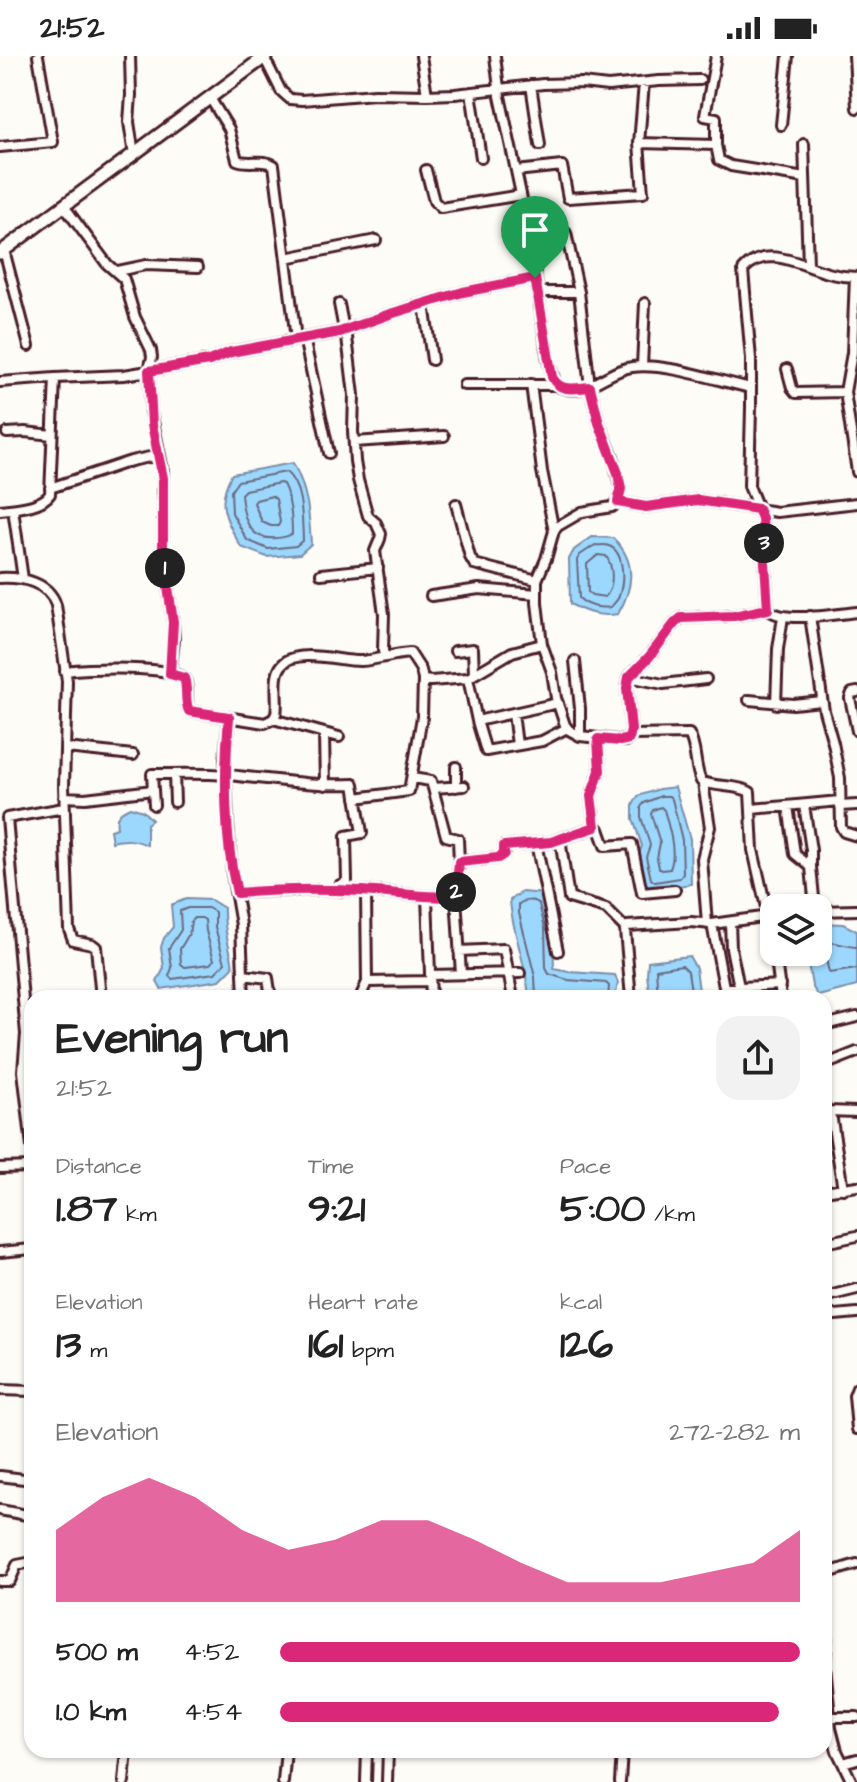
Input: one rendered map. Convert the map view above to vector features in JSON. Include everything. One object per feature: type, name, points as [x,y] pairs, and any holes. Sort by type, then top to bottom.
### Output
[{"type":"main road","points":[[2,251],[265,57]]},
{"type":"street","points":[[0,147],[53,142],[38,56]]},
{"type":"street","points":[[130,56],[129,122],[134,155]]},
{"type":"street","points":[[421,56],[427,95]]},
{"type":"street","points":[[495,56],[530,241],[548,360],[556,385]]},
{"type":"street","points":[[716,56],[705,116],[716,118],[716,145],[723,163],[805,178]]},
{"type":"street","points":[[781,125],[788,56]]},
{"type":"street","points":[[854,56],[857,108]]},
{"type":"street","points":[[265,57],[281,91],[290,99],[302,100],[375,94],[427,95],[531,85],[582,83],[608,86],[700,80]]},
{"type":"street","points":[[516,171],[562,166],[568,198],[643,193],[639,143],[644,83]]},
{"type":"street","points":[[531,85],[540,145]]},
{"type":"street","points":[[471,92],[481,158]]},
{"type":"street","points":[[210,98],[229,129],[237,160],[274,165],[300,338],[329,453]]},
{"type":"street","points":[[639,143],[716,145]]},
{"type":"street","points":[[804,144],[808,265]]},
{"type":"street","points":[[426,170],[434,201],[441,208],[521,195]]},
{"type":"street","points":[[64,206],[107,264],[124,279],[135,317],[151,350],[152,425],[163,478],[163,552],[173,622],[170,674]]},
{"type":"street","points":[[566,233],[579,292],[590,387],[621,489],[618,502],[612,507],[582,512],[558,526],[537,580],[542,644],[567,728],[580,736],[626,741],[631,735],[629,677],[675,623],[681,618],[734,616],[768,609]]},
{"type":"street","points":[[286,258],[376,240]]},
{"type":"street","points":[[2,251],[29,346]]},
{"type":"street","points":[[857,472],[845,392],[852,353],[856,277],[829,274],[808,265],[771,257],[750,262],[743,270],[751,359],[749,486],[763,528],[768,609],[783,617],[857,612]]},
{"type":"street","points":[[117,271],[146,265],[198,267]]},
{"type":"street","points":[[0,382],[124,375],[209,361],[231,352],[345,330],[486,286],[535,278]]},
{"type":"street","points":[[538,292],[579,292]]},
{"type":"street","points":[[642,366],[645,303]]},
{"type":"street","points":[[339,304],[354,395],[357,471],[368,516],[381,534],[375,551],[384,614],[385,656]]},
{"type":"street","points":[[424,304],[432,360]]},
{"type":"street","points":[[464,385],[590,387],[619,370],[642,366],[751,388]]},
{"type":"street","points":[[787,369],[796,393],[845,392]]},
{"type":"street","points":[[0,510],[42,502],[48,498],[55,378]]},
{"type":"street","points":[[531,384],[542,471],[554,531]]},
{"type":"street","points":[[7,433],[52,435]]},
{"type":"street","points":[[354,442],[444,436]]},
{"type":"street","points":[[50,488],[159,455]]},
{"type":"street","points":[[618,502],[646,507],[698,500],[777,512],[857,503]]},
{"type":"street","points":[[456,504],[474,564],[537,580]]},
{"type":"street","points":[[13,509],[23,579]]},
{"type":"street","points":[[321,574],[378,568]]},
{"type":"street","points":[[0,578],[23,579],[48,590],[54,598],[68,701],[64,808],[69,929],[73,940],[96,947],[100,990]]},
{"type":"street","points":[[431,596],[479,589],[537,594]]},
{"type":"street","points":[[810,616],[822,701],[840,778],[841,827],[848,834],[857,836]]},
{"type":"street","points":[[776,704],[778,649],[783,617]]},
{"type":"street","points":[[423,680],[471,676],[512,652],[542,644]]},
{"type":"street","points":[[455,651],[473,649],[471,676],[477,721],[486,751],[542,741],[567,728]]},
{"type":"street","points":[[65,671],[108,668],[170,674],[186,681],[189,711],[265,723],[273,719],[278,706],[278,674],[285,661],[314,655],[359,661],[410,653],[421,670],[423,680],[422,717],[409,791],[356,798]]},
{"type":"street","points":[[575,661],[580,736]]},
{"type":"street","points":[[629,677],[663,684],[706,679]]},
{"type":"street","points":[[857,692],[852,693],[850,698],[857,731]]},
{"type":"street","points":[[749,700],[776,704],[822,701]]},
{"type":"street","points":[[477,721],[558,703]]},
{"type":"street","points":[[513,713],[517,745]]},
{"type":"street","points":[[229,717],[225,758],[232,873],[241,925],[244,990]]},
{"type":"street","points":[[273,719],[339,737]]},
{"type":"street","points":[[324,734],[325,785]]},
{"type":"street","points":[[631,735],[689,734],[693,741],[710,827],[702,859],[709,924],[724,990]]},
{"type":"street","points":[[598,739],[600,771],[591,796],[595,827],[599,829],[605,846],[632,844],[642,893],[675,890]]},
{"type":"street","points":[[66,748],[133,755]]},
{"type":"street","points":[[433,788],[460,786],[456,767]]},
{"type":"street","points":[[154,805],[152,774],[226,775],[290,783],[354,784],[362,833],[346,836],[347,881],[340,885],[341,891]]},
{"type":"street","points":[[174,774],[175,802]]},
{"type":"street","points":[[412,778],[431,781],[446,836],[458,839],[456,897],[461,974]]},
{"type":"street","points":[[703,783],[748,790],[752,797],[753,850],[765,894]]},
{"type":"street","points":[[64,797],[85,798],[153,790]]},
{"type":"street","points":[[804,805],[815,894]]},
{"type":"street","points":[[752,809],[857,805]]},
{"type":"street","points":[[788,806],[795,854],[811,867]]},
{"type":"street","points":[[24,1011],[10,853],[5,829],[7,818],[64,808]]},
{"type":"street","points":[[459,862],[498,858],[504,854],[504,846],[560,839],[595,827]]},
{"type":"street","points":[[560,839],[569,898],[606,909],[625,928],[630,990]]},
{"type":"street","points":[[536,843],[558,951]]},
{"type":"street","points":[[237,893],[341,891],[456,897]]},
{"type":"street","points":[[364,990],[367,982],[366,892]]},
{"type":"street","points":[[427,897],[431,990]]},
{"type":"street","points":[[832,910],[857,911]]},
{"type":"street","points":[[625,928],[760,918]]},
{"type":"street","points":[[730,922],[731,948],[739,987]]},
{"type":"street","points":[[459,951],[504,949],[511,990]]},
{"type":"street","points":[[777,966],[780,990]]},
{"type":"street","points":[[367,982],[461,974],[520,973]]},
{"type":"street","points":[[243,975],[268,978],[270,990]]},
{"type":"street","points":[[732,990],[780,985]]},
{"type":"street","points":[[832,1023],[857,1017]]},
{"type":"street","points":[[832,1062],[857,1052]]},
{"type":"street","points":[[24,1059],[24,1079]]},
{"type":"street","points":[[832,1109],[857,1112]]},
{"type":"street","points":[[832,1144],[843,1189]]},
{"type":"street","points":[[0,1168],[24,1167]]},
{"type":"street","points":[[832,1190],[857,1186]]},
{"type":"street","points":[[832,1241],[857,1236]]},
{"type":"street","points":[[0,1252],[24,1250]]},
{"type":"street","points":[[832,1295],[856,1289],[857,1300]]},
{"type":"street","points":[[832,1315],[857,1313]]},
{"type":"street","points":[[857,1388],[854,1396],[857,1429]]},
{"type":"street","points":[[0,1390],[24,1391]]},
{"type":"street","points":[[0,1476],[24,1479]]},
{"type":"street","points":[[0,1510],[24,1514]]},
{"type":"street","points":[[0,1581],[10,1581],[17,1565],[24,1564]]},
{"type":"street","points":[[832,1572],[857,1564]]},
{"type":"street","points":[[832,1717],[857,1717]]},
{"type":"street","points":[[832,1733],[852,1782]]},
{"type":"street","points":[[124,1782],[126,1758]]},
{"type":"street","points":[[283,1782],[285,1758]]},
{"type":"street","points":[[366,1782],[367,1758]]},
{"type":"street","points":[[387,1782],[388,1758]]},
{"type":"street","points":[[620,1782],[622,1758]]},
{"type":"street","points":[[843,1763],[857,1759]]},
{"type":"water","points":[[293,463],[307,502],[311,544],[300,554],[267,557],[241,547],[227,520],[223,503],[232,474]]},
{"type":"water","points":[[592,537],[613,538],[626,556],[630,584],[618,614],[594,614],[570,604],[569,559],[574,550]]},
{"type":"water","points":[[675,787],[690,839],[691,884],[646,891],[638,856],[642,846],[633,819],[633,805],[638,796]]},
{"type":"water","points":[[130,807],[143,811],[152,820],[147,824],[147,845],[130,840],[112,842],[110,830],[117,828],[119,814]]},
{"type":"water","points":[[522,892],[545,894],[553,927],[554,969],[615,975],[617,990],[528,990],[510,900]]},
{"type":"water","points":[[186,899],[211,900],[224,908],[233,967],[220,980],[161,989],[157,982],[164,968],[161,947],[173,927],[171,905]]},
{"type":"water","points":[[832,924],[843,924],[857,931],[857,986],[832,992],[814,990],[808,966],[832,966]]},
{"type":"water","points":[[689,956],[696,968],[699,990],[649,990],[648,961]]},
{"type":"route","points":[[535,278],[552,377],[561,388],[590,387],[599,423],[618,473],[621,489],[618,502],[646,507],[698,500],[758,509],[762,518],[768,609],[734,616],[681,618],[649,657],[633,670],[627,688],[629,739],[598,739],[600,771],[591,796],[595,827],[551,842],[504,846],[504,854],[498,858],[459,862],[456,897],[360,891],[237,893],[232,873],[225,758],[229,717],[189,711],[186,681],[170,674],[173,622],[163,552],[163,478],[152,425],[149,371],[193,365],[219,359],[231,352],[340,332],[463,292],[535,278]]}]
